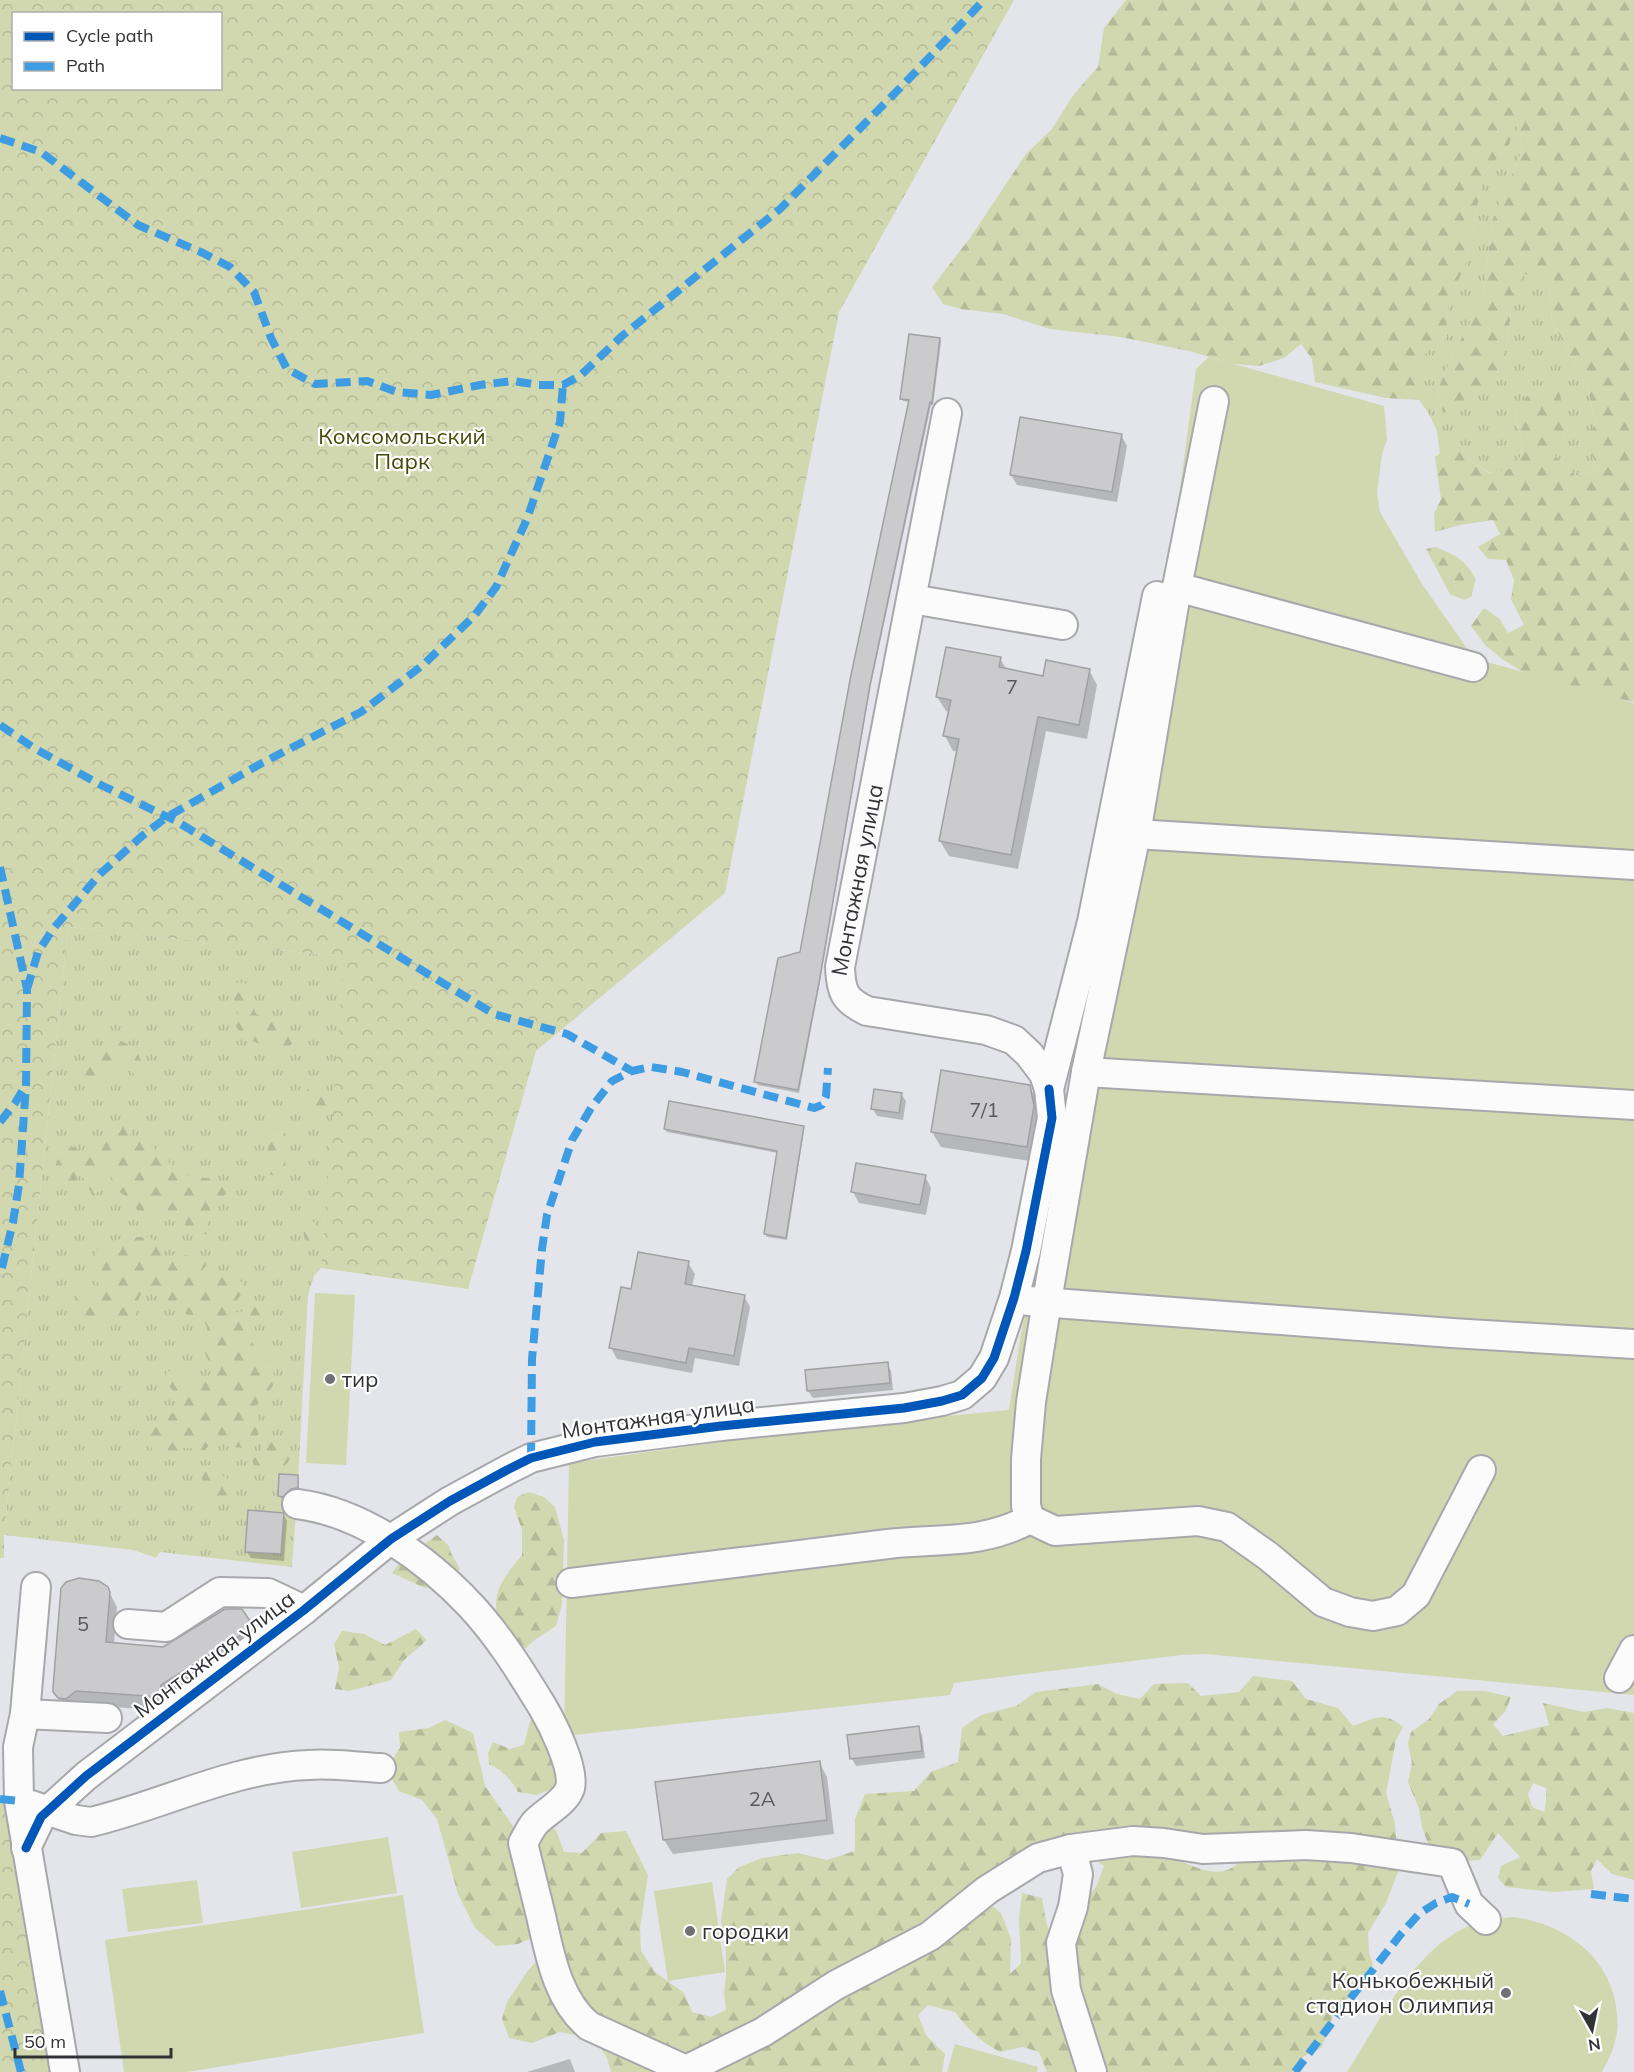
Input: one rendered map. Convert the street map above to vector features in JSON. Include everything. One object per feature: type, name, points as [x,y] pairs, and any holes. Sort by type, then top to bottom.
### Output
[{"type":"street","points":[[1214,401],[1177,587],[1136,834],[1086,1072],[1047,1301],[1031,1402],[1026,1459],[1026,1506],[1030,1519],[1055,1531],[1198,1521],[1227,1527],[1268,1556],[1323,1602],[1350,1612],[1373,1616],[1397,1611],[1416,1595],[1481,1470]]},
{"type":"street","name":"Монтажная улица","points":[[27,1848],[41,1817],[94,1770],[304,1610],[391,1539],[450,1501],[531,1458],[595,1442],[721,1426],[904,1408],[962,1395],[982,1378],[994,1358],[1014,1298],[1026,1251],[1052,1118],[1049,1089],[1044,1074],[1029,1054],[1014,1040],[986,1030],[867,1011],[852,1004],[844,992],[841,980],[842,951],[947,413]]},
{"type":"street","points":[[1049,1089],[1092,922],[1179,480]]},
{"type":"street","points":[[1177,587],[1473,667]]},
{"type":"street","points":[[912,599],[1064,625]]},
{"type":"street","points":[[1136,834],[1634,865]]},
{"type":"street","points":[[1086,1072],[1634,1105]]},
{"type":"street","points":[[1014,1298],[1452,1333],[1634,1344]]},
{"type":"street","points":[[297,1504],[336,1512],[391,1539],[471,1606],[520,1669],[549,1718],[561,1744],[570,1777],[570,1788],[556,1805],[533,1825],[523,1843],[552,1965],[576,2016],[589,2026],[687,2071],[763,2032],[836,1985],[930,1936],[987,1890],[1038,1858],[1071,1850],[1133,1841],[1203,1849],[1306,1845],[1351,1848],[1426,1858],[1452,1863],[1469,1904],[1486,1920]]},
{"type":"street","points":[[571,1583],[902,1542],[981,1538],[1010,1530],[1030,1519]]},
{"type":"street","points":[[36,1587],[25,1713],[10,1800],[27,1848],[65,2072]]},
{"type":"street","points":[[128,1624],[166,1627],[220,1592],[268,1593],[304,1610]]},
{"type":"street","points":[[1619,1678],[1634,1650]]},
{"type":"street","points":[[25,1713],[107,1718]]},
{"type":"street","points":[[10,1800],[76,1820],[91,1822],[236,1777],[273,1769],[308,1765],[381,1768]]},
{"type":"street","points":[[1071,1850],[1078,1874],[1073,1907],[1062,1943],[1066,1990],[1092,2072]]},
{"type":"green space","name":"Комсомольский Парк","points":[[0,0],[1014,0],[839,312],[725,893],[536,1051],[468,1289],[321,1268],[344,957],[68,927],[4,1535],[4,1558],[0,1558]]},
{"type":"green space","points":[[1126,0],[1634,0],[1634,702],[1536,680],[1502,659],[1485,645],[1471,626],[1484,608],[1500,619],[1508,633],[1524,625],[1511,599],[1514,580],[1506,560],[1488,559],[1478,547],[1500,534],[1493,520],[1435,532],[1434,514],[1441,499],[1435,457],[1455,441],[1471,461],[1489,473],[1515,468],[1523,450],[1515,410],[1530,393],[1559,391],[1568,428],[1554,455],[1575,476],[1598,470],[1586,437],[1596,424],[1588,390],[1552,321],[1549,286],[1523,273],[1511,309],[1508,342],[1498,374],[1470,403],[1443,413],[1437,391],[1453,354],[1483,298],[1492,221],[1522,151],[1517,122],[1508,147],[1484,172],[1466,263],[1448,304],[1446,339],[1419,358],[1419,400],[1386,398],[1315,382],[1312,359],[1301,344],[1284,358],[1259,366],[1234,364],[1189,351],[1121,337],[1050,329],[1003,314],[961,309],[943,304],[932,287],[970,238],[1026,154],[1052,129],[1074,94],[1098,67],[1104,28]]},
{"type":"green space","points":[[1517,121],[1522,151],[1492,221],[1483,298],[1453,354],[1437,391],[1443,413],[1508,342],[1511,309],[1522,272],[1549,286],[1552,321],[1588,390],[1596,424],[1587,437],[1598,470],[1575,476],[1554,455],[1568,428],[1515,410],[1523,450],[1515,468],[1490,473],[1471,461],[1455,441],[1440,454],[1437,431],[1419,400],[1419,357],[1446,339],[1448,304],[1466,262],[1484,172],[1508,147]]},
{"type":"green space","points":[[1209,357],[1384,406],[1387,440],[1382,454],[1377,493],[1380,512],[1422,584],[1466,647],[1480,660],[1634,703],[1634,1695],[1206,1654],[1181,1655],[954,1683],[950,1695],[564,1736],[569,1463],[814,1429],[1009,1410],[1022,1327],[1042,1252],[1073,1064],[1176,520],[1196,369]]},
{"type":"green space","points":[[1435,547],[1448,552],[1468,567],[1476,579],[1471,597],[1464,600],[1450,594],[1426,549]]},
{"type":"green space","points":[[68,927],[345,957],[321,1268],[314,1276],[308,1295],[292,1567],[160,1552],[156,1558],[134,1550],[4,1535]]},
{"type":"green space","points":[[236,982],[245,983],[256,1014],[274,1018],[290,1029],[292,1044],[284,1052],[250,1039],[234,1024],[238,1014],[231,990]]},
{"type":"green space","points":[[121,1041],[136,1048],[151,1076],[148,1081],[141,1082],[131,1070],[124,1066],[101,1087],[90,1083],[82,1073],[109,1046]]},
{"type":"green space","points":[[313,1085],[327,1088],[330,1098],[327,1106],[313,1110],[306,1102],[306,1091]]},
{"type":"green space","points":[[126,1119],[133,1127],[129,1138],[151,1144],[161,1157],[186,1175],[219,1180],[230,1189],[216,1202],[206,1224],[216,1231],[215,1235],[191,1230],[176,1212],[160,1211],[150,1223],[140,1218],[133,1200],[116,1188],[108,1168],[100,1175],[103,1187],[93,1196],[81,1174],[73,1184],[60,1181],[55,1167],[61,1153],[71,1146],[82,1152],[88,1142],[102,1143],[109,1137],[102,1123]]},
{"type":"green space","points":[[283,1129],[288,1140],[288,1152],[285,1155],[286,1171],[280,1176],[270,1175],[262,1167],[267,1158],[270,1131]]},
{"type":"green space","points":[[304,1220],[315,1222],[318,1231],[318,1246],[312,1249],[305,1239],[301,1226]]},
{"type":"green space","points":[[149,1237],[162,1245],[162,1253],[168,1263],[175,1253],[206,1259],[206,1266],[198,1275],[202,1278],[230,1276],[244,1283],[241,1295],[233,1305],[235,1313],[244,1311],[253,1303],[266,1309],[263,1317],[249,1320],[249,1336],[271,1366],[274,1378],[273,1385],[257,1408],[262,1427],[248,1448],[232,1447],[218,1434],[205,1450],[182,1449],[169,1459],[153,1450],[142,1435],[148,1429],[157,1427],[165,1414],[184,1412],[181,1398],[164,1382],[166,1373],[176,1368],[192,1384],[209,1376],[212,1367],[199,1342],[208,1337],[207,1327],[200,1314],[184,1313],[179,1298],[165,1307],[157,1294],[148,1287],[139,1299],[136,1307],[136,1321],[129,1329],[110,1320],[100,1327],[83,1319],[80,1315],[77,1305],[79,1292],[94,1294],[100,1284],[92,1278],[86,1268],[94,1254],[115,1240]]},
{"type":"green space","name":"тир","points":[[315,1293],[355,1295],[346,1465],[306,1463]]},
{"type":"green space","points":[[275,1442],[285,1448],[291,1458],[275,1471],[265,1472],[255,1469],[252,1460],[259,1453],[263,1444]]},
{"type":"green space","points":[[209,1465],[220,1467],[220,1474],[228,1479],[230,1489],[223,1501],[204,1502],[199,1496],[202,1486],[202,1468]]},
{"type":"green space","points":[[529,1492],[544,1497],[555,1507],[564,1540],[562,1604],[556,1626],[526,1648],[504,1645],[496,1606],[500,1587],[522,1555],[522,1530],[514,1507],[517,1497]]},
{"type":"green space","points":[[437,1535],[449,1546],[460,1569],[448,1586],[425,1588],[392,1573],[403,1559]]},
{"type":"green space","points":[[416,1629],[427,1640],[404,1660],[391,1680],[349,1691],[335,1689],[339,1667],[334,1644],[342,1631],[364,1634],[385,1645]]},
{"type":"green space","points":[[1253,1676],[1292,1681],[1306,1699],[1338,1708],[1353,1726],[1373,1719],[1385,1718],[1403,1727],[1396,1740],[1386,1793],[1395,1824],[1399,1869],[1386,1903],[1368,1933],[1369,1953],[1373,1965],[1361,1986],[1334,2013],[1322,2047],[1303,2057],[1297,2072],[1047,2072],[1039,2052],[1023,2047],[1000,2052],[975,2035],[955,2012],[928,2005],[918,2015],[926,2035],[945,2054],[942,2072],[611,2072],[607,2058],[591,2038],[560,2032],[532,2043],[509,2038],[502,2019],[507,2002],[527,1972],[545,1951],[546,1917],[553,1902],[550,1884],[530,1876],[536,1936],[518,1944],[496,1946],[475,1928],[458,1894],[437,1819],[422,1800],[399,1791],[386,1769],[400,1748],[399,1732],[429,1728],[445,1720],[473,1733],[485,1786],[522,1839],[536,1821],[556,1830],[564,1852],[582,1853],[601,1833],[626,1831],[648,1875],[640,1928],[641,1951],[655,1972],[684,1993],[692,2012],[711,2017],[726,2010],[724,1992],[726,1950],[721,1921],[727,1879],[739,1867],[762,1858],[798,1853],[827,1860],[855,1851],[855,1819],[865,1794],[914,1791],[931,1772],[958,1762],[962,1728],[981,1715],[1016,1706],[1036,1692],[1098,1684],[1117,1694],[1140,1699],[1154,1684],[1188,1683],[1201,1696],[1239,1692]],"holes":[[[1089,1845],[1094,1859],[1104,1866],[1096,1887],[1052,1939],[1046,1922],[1042,1898],[1022,1893],[1019,1919],[1021,1963],[1010,1974],[1011,1939],[1001,1913],[987,1902]],[[1180,1846],[1248,1853],[1233,1867],[1214,1872],[1180,1861]]]},
{"type":"green space","points":[[1457,1691],[1485,1691],[1511,1697],[1505,1712],[1493,1724],[1503,1736],[1549,1725],[1543,1703],[1584,1712],[1607,1708],[1634,1713],[1634,1880],[1612,1874],[1597,1859],[1591,1871],[1594,1889],[1554,1892],[1506,1887],[1498,1878],[1501,1866],[1520,1857],[1498,1833],[1480,1860],[1461,1861],[1431,1852],[1422,1827],[1419,1809],[1408,1782],[1412,1763],[1408,1743],[1411,1732],[1429,1719],[1439,1704]],"holes":[[[1533,1783],[1546,1788],[1546,1802],[1544,1812],[1532,1807],[1528,1794]]]},
{"type":"green space","points":[[544,1717],[558,1786],[537,1795],[518,1792],[506,1775],[489,1764],[488,1753],[493,1742],[510,1749],[524,1745],[530,1721]]},
{"type":"green space","points":[[0,1799],[19,1801],[65,2072],[0,2072]]},
{"type":"green space","points":[[388,1837],[397,1893],[301,1908],[292,1852]]},
{"type":"green space","points":[[197,1880],[203,1923],[128,1932],[122,1889]]},
{"type":"green space","name":"городки","points":[[712,1882],[725,1972],[668,1981],[654,1891]]},
{"type":"green space","points":[[403,1895],[424,2033],[187,2072],[124,2072],[105,1940]]},
{"type":"green space","name":"Конькобежный стадион Олимпия","points":[[1514,1917],[1548,1926],[1564,1934],[1591,1954],[1601,1968],[1615,2000],[1618,2023],[1614,2046],[1602,2072],[1347,2072],[1399,1989],[1432,1951],[1469,1926]]},
{"type":"green space","points":[[955,2044],[1038,2067],[1037,2072],[947,2072]]},
{"type":"building","points":[[909,334],[940,338],[932,403],[930,402],[870,685],[819,983],[798,1090],[754,1082],[778,958],[800,952],[850,680],[909,400],[900,399]]},
{"type":"building","points":[[1020,417],[1122,434],[1112,492],[1010,475]]},
{"type":"building","points":[[946,647],[1001,657],[999,667],[1043,676],[1046,660],[1090,669],[1079,725],[1038,717],[1011,855],[939,841],[959,739],[943,736],[951,700],[936,697]]},
{"type":"building","points":[[941,1070],[1030,1085],[1034,1106],[1027,1147],[931,1132]]},
{"type":"building","points":[[874,1089],[902,1093],[899,1113],[871,1109]]},
{"type":"building","points":[[669,1101],[804,1126],[786,1238],[764,1234],[777,1151],[664,1129]]},
{"type":"building","points":[[856,1163],[926,1175],[920,1205],[851,1192]]},
{"type":"building","points":[[638,1252],[689,1261],[685,1284],[745,1295],[734,1356],[689,1348],[686,1363],[609,1348],[621,1287],[631,1289]]},
{"type":"building","points":[[888,1362],[890,1383],[807,1391],[805,1370]]},
{"type":"building","points":[[279,1474],[298,1475],[298,1488],[291,1489],[283,1497],[278,1496]]},
{"type":"building","points":[[248,1510],[284,1513],[281,1554],[245,1552]]},
{"type":"building","points":[[79,1578],[99,1581],[108,1587],[110,1592],[106,1642],[163,1647],[225,1609],[242,1609],[254,1627],[161,1685],[160,1697],[76,1691],[66,1699],[58,1698],[53,1688],[61,1588],[66,1582]]},
{"type":"building","points":[[919,1726],[922,1751],[850,1759],[847,1735]]},
{"type":"building","points":[[820,1761],[827,1820],[663,1840],[655,1782]]},
{"type":"marked path","points":[[0,138],[41,152],[138,225],[230,267],[254,292],[271,338],[287,369],[315,384],[367,381],[397,392],[431,395],[513,381],[539,385],[563,385],[581,375],[622,336],[780,209],[984,0]]},
{"type":"marked path","points":[[27,989],[38,952],[53,929],[100,874],[142,836],[167,817],[262,763],[361,712],[423,665],[475,615],[496,587],[527,519],[560,422],[563,385]]},
{"type":"marked path","points":[[0,725],[34,748],[101,785],[176,821],[494,1014],[567,1034],[632,1071]]},
{"type":"marked path","points":[[0,867],[27,989],[26,1085],[19,1185],[0,1276]]},
{"type":"marked path","points":[[531,1458],[532,1359],[547,1215],[572,1140],[591,1108],[612,1081],[632,1071],[651,1067],[682,1072],[814,1108],[822,1105],[826,1096],[828,1068]]},
{"type":"marked path","points":[[0,1122],[24,1088]]},
{"type":"marked path","points":[[0,1799],[19,1801]]},
{"type":"marked path","points":[[1591,1894],[1634,1899]]},
{"type":"marked path","points":[[1295,2072],[1346,2004],[1419,1914],[1436,1903],[1452,1897],[1469,1904]]},
{"type":"marked path","points":[[0,1991],[21,2072]]},
{"type":"cycle path","points":[[26,1848],[41,1817],[86,1776],[304,1610],[391,1539],[450,1501],[531,1458],[595,1442],[721,1426],[904,1408],[962,1395],[982,1378],[994,1358],[1014,1298],[1026,1251],[1052,1118],[1049,1089]]},
{"type":"place","name":"тир","points":[[330,1379]]},
{"type":"place","name":"городки","points":[[690,1931]]},
{"type":"place","name":"Конькобежный стадион Олимпия","points":[[1506,1993]]}]
